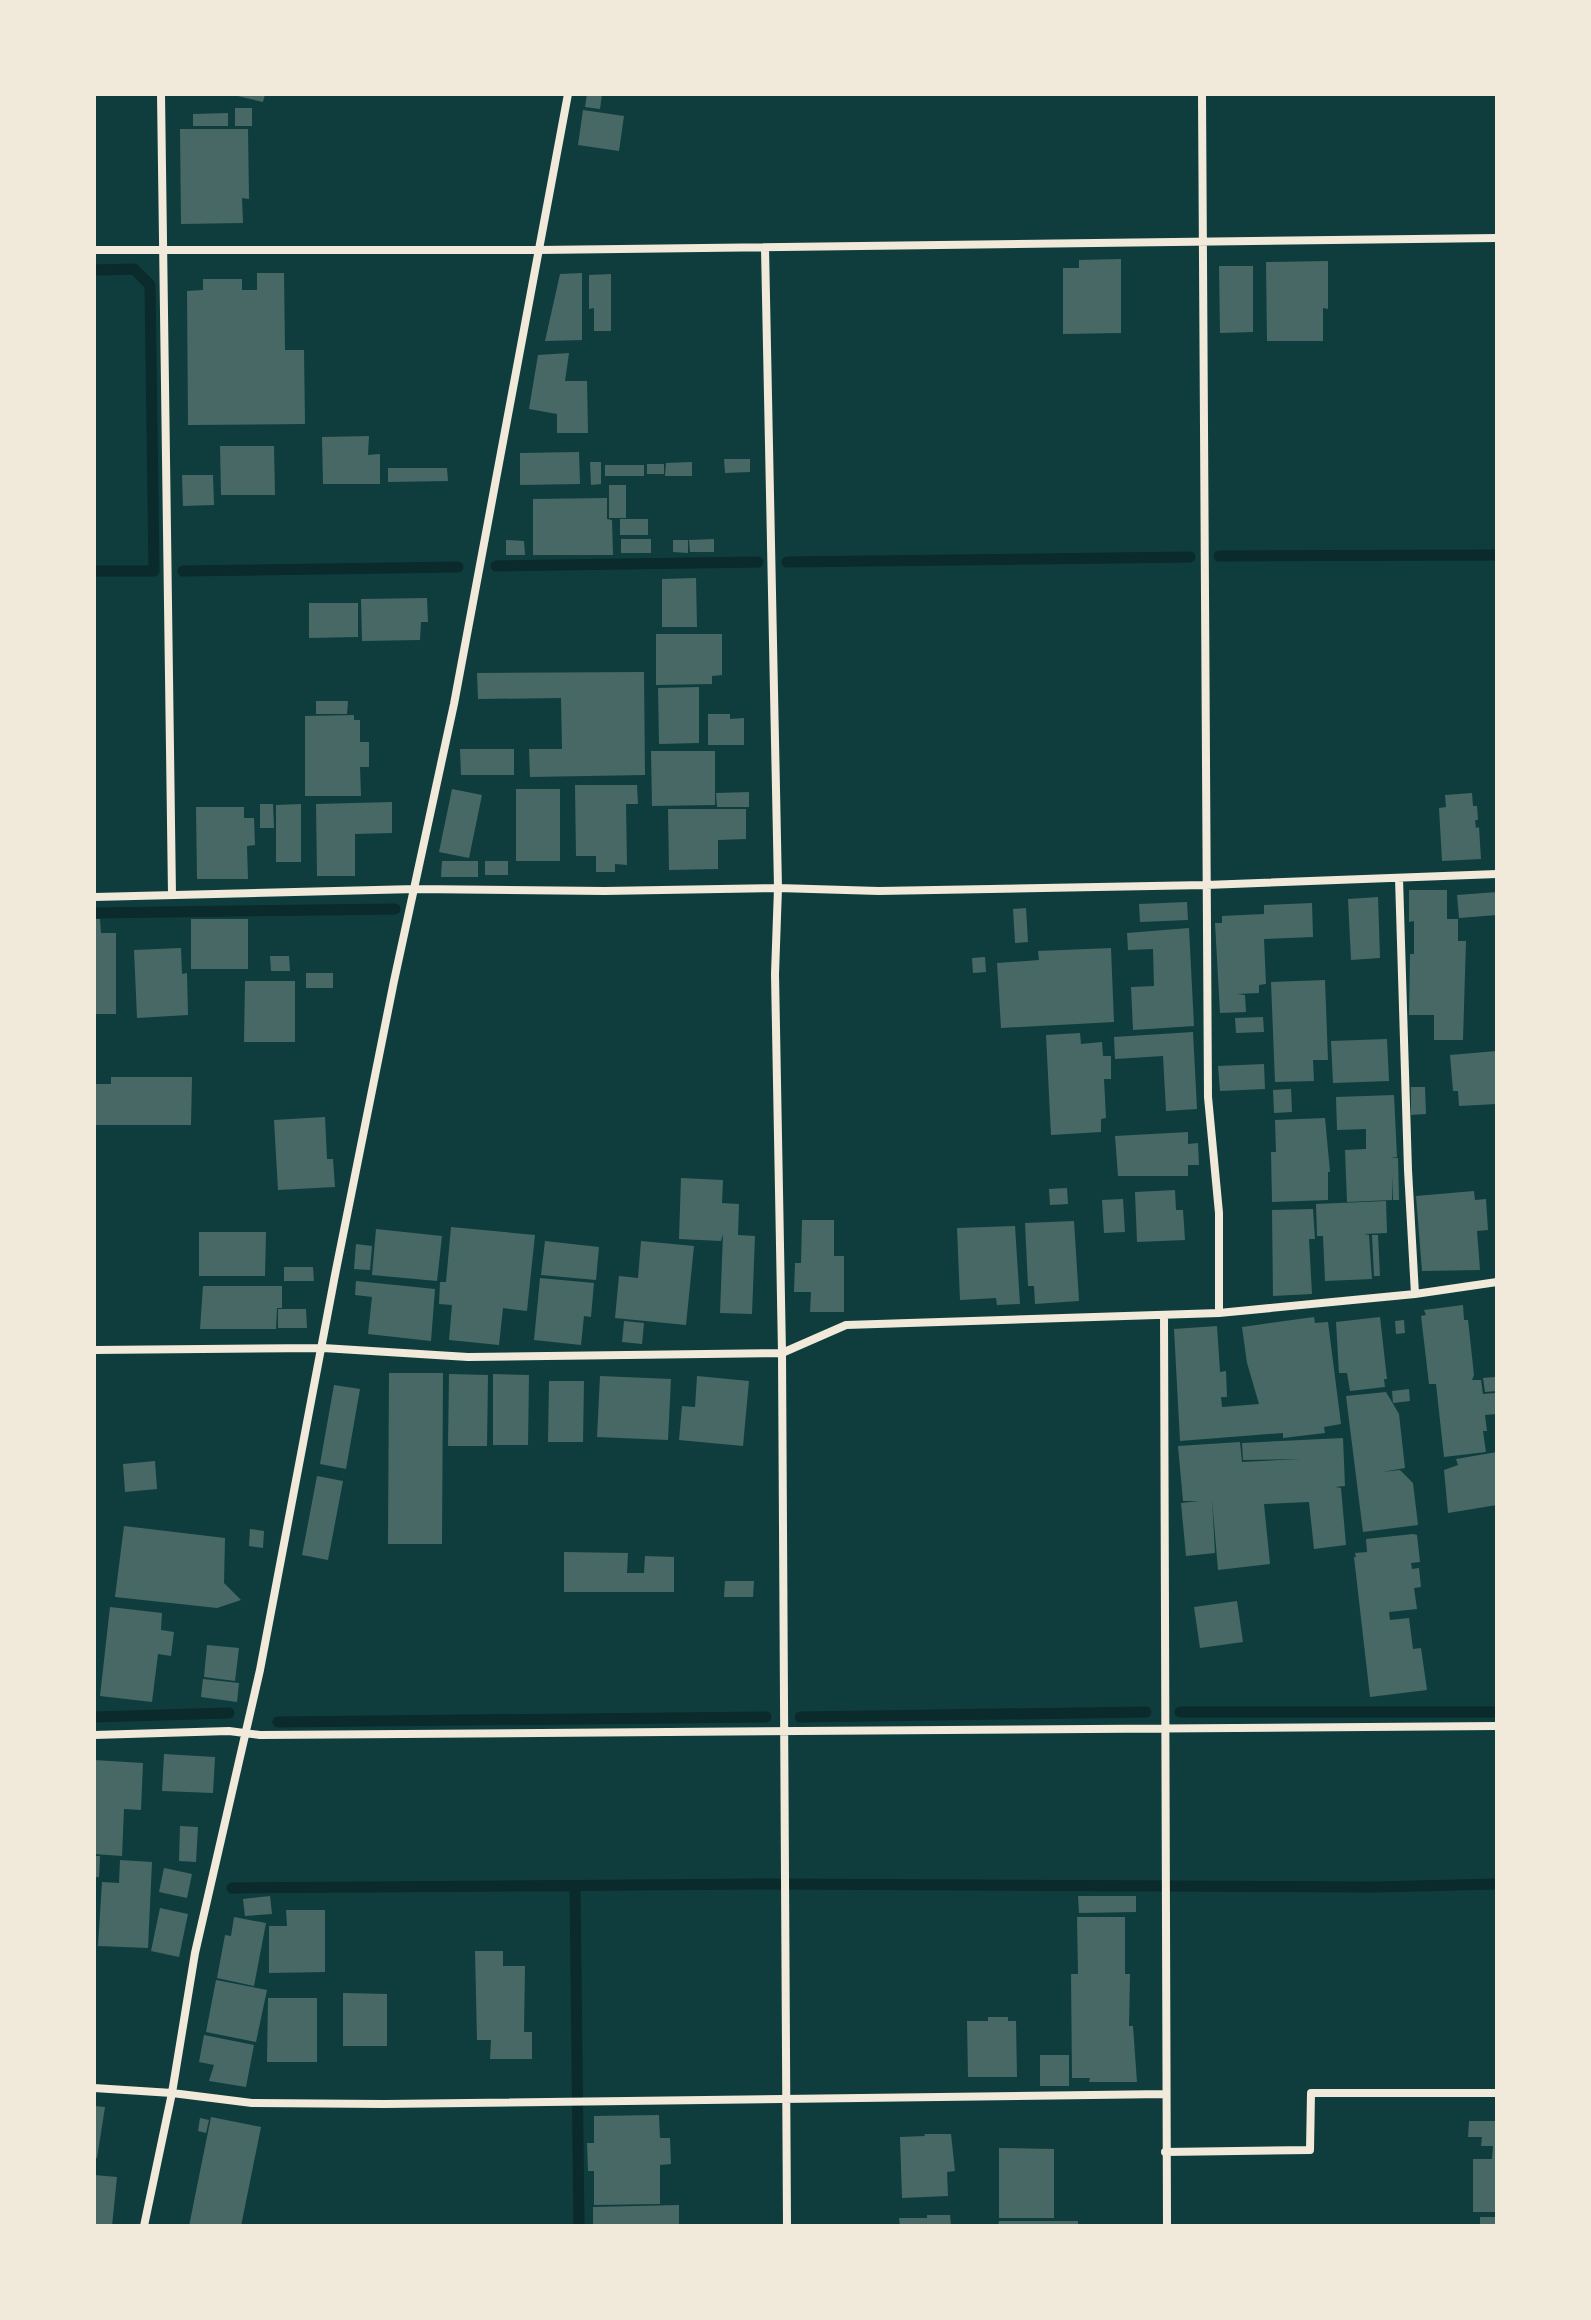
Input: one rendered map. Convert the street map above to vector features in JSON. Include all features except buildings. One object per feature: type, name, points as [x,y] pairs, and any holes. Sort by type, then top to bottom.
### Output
[{"type":"street","points":[[161,94],[172,895]]},
{"type":"street","points":[[144,2226],[172,2093],[195,1953],[246,1733],[385,1027],[454,704],[568,94]]},
{"type":"street","points":[[1202,94],[1208,1097],[1219,1213],[1219,1313]]},
{"type":"street","points":[[94,250],[539,250],[1497,238]]},
{"type":"street","points":[[765,248],[778,888],[775,974],[782,1353],[787,2226]]},
{"type":"street","points":[[94,897],[416,889],[604,891],[778,888],[879,891],[1206,885],[1497,874]]},
{"type":"street","points":[[1399,878],[1415,1294]]},
{"type":"street","points":[[94,1350],[323,1348],[468,1357],[782,1353],[846,1325],[1219,1313],[1415,1294],[1497,1282]]},
{"type":"street","points":[[1164,1315],[1167,2226]]},
{"type":"street","points":[[94,1735],[1497,1726]]},
{"type":"street","points":[[94,2088],[266,2104],[1166,2094]]},
{"type":"street","points":[[1165,2152],[1310,2150],[1311,2093],[1497,2093]]},
{"type":"waterway","points":[[94,270],[134,269],[150,285],[154,571],[94,571]]},
{"type":"waterway","points":[[1219,556],[1497,555]]},
{"type":"waterway","points":[[787,562],[1190,557]]},
{"type":"waterway","points":[[496,566],[758,562]]},
{"type":"waterway","points":[[183,571],[458,567]]},
{"type":"waterway","points":[[94,913],[395,909]]},
{"type":"waterway","points":[[800,1717],[1146,1712]]},
{"type":"waterway","points":[[1180,1712],[1497,1712]]},
{"type":"waterway","points":[[94,1717],[229,1713]]},
{"type":"waterway","points":[[278,1722],[766,1717]]},
{"type":"waterway","points":[[232,1888],[773,1884],[1375,1887],[1497,1884]]},
{"type":"waterway","points":[[575,1887],[579,2226]]}]
